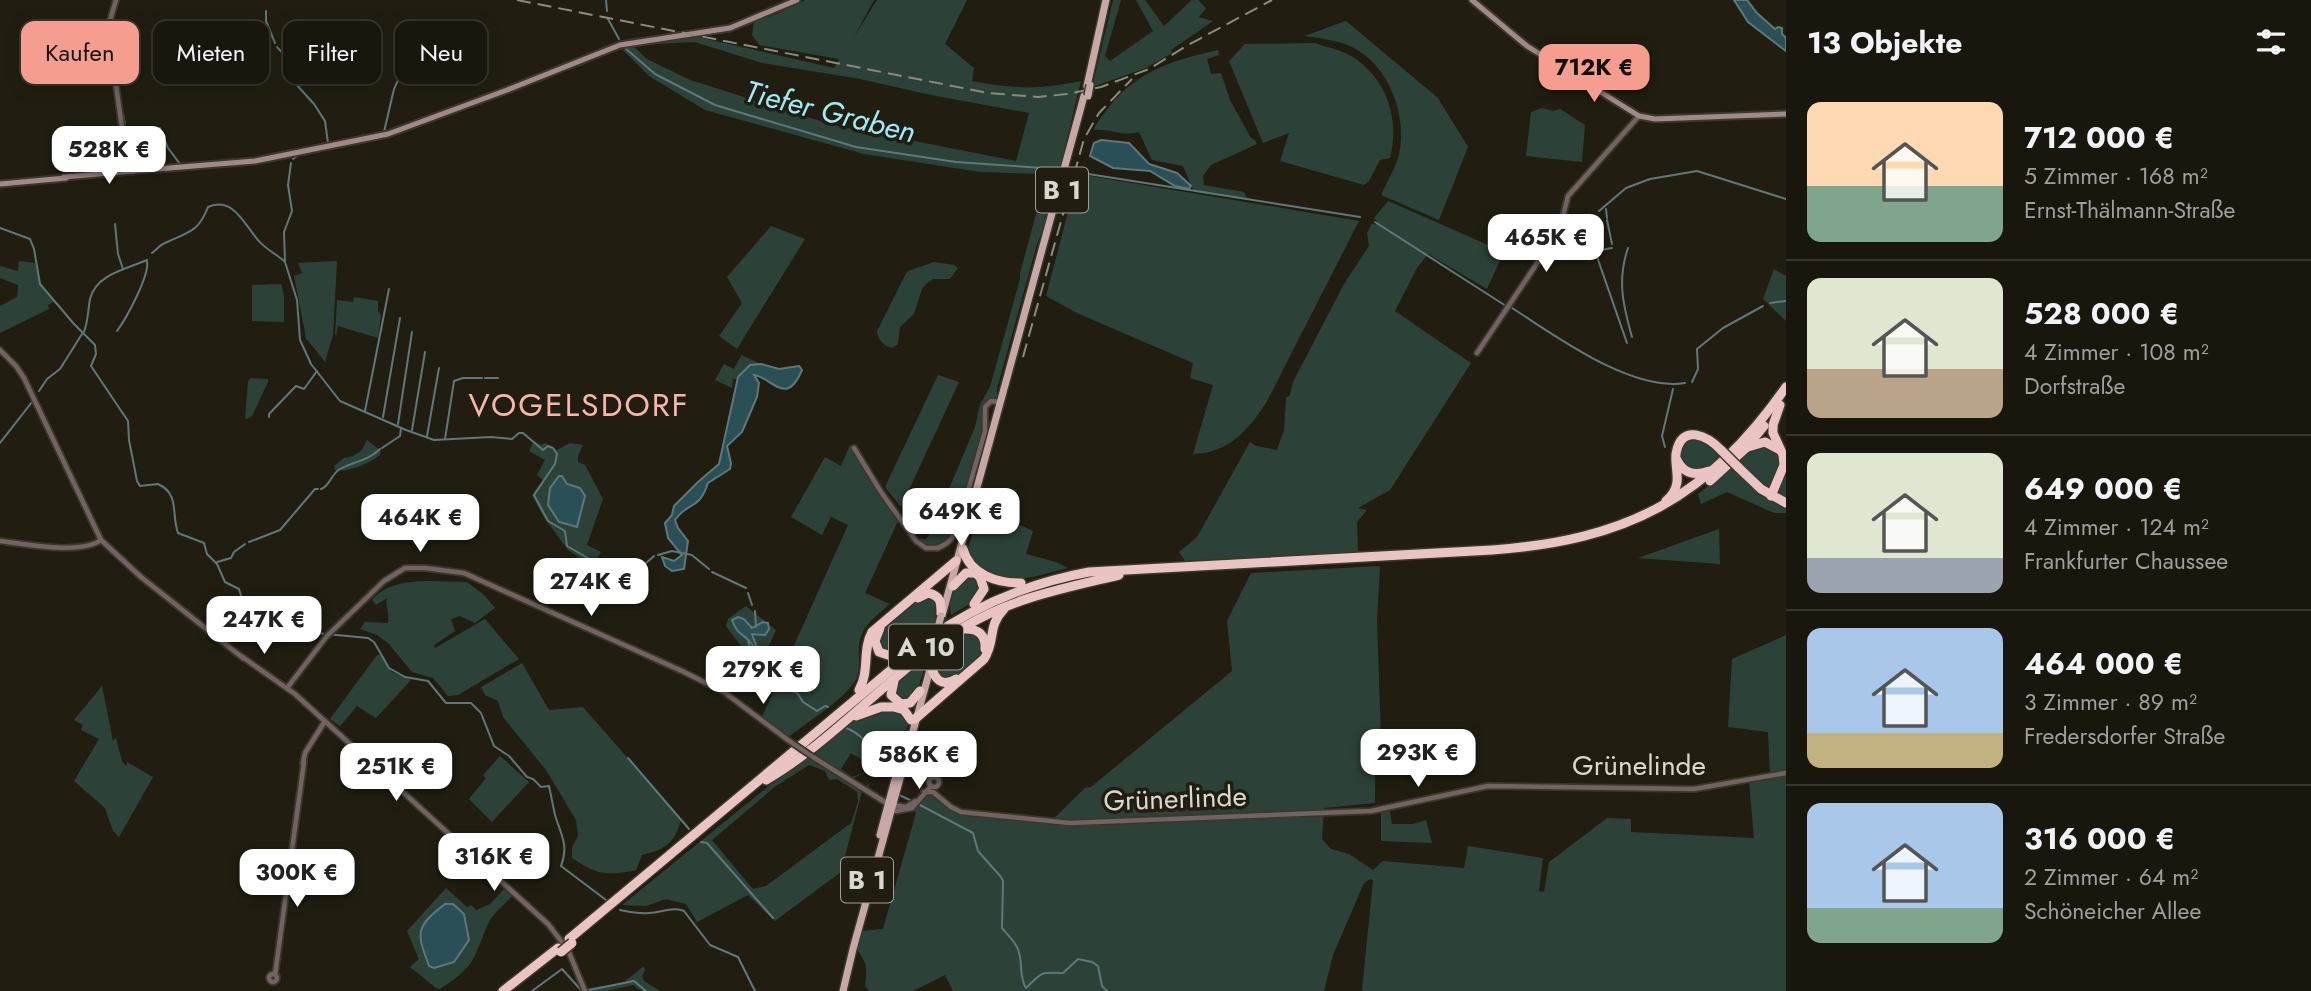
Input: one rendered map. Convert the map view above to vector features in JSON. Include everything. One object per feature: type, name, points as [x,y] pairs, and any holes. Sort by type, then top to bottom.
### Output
[{"type":"highway","name":"A 10","points":[[764,779],[911,653],[951,623],[1019,589],[1089,572],[1529,547],[1595,534],[1654,511],[1683,494],[1713,470],[1753,429],[1786,387]]},
{"type":"highway","name":"A 10","points":[[512,991],[921,650],[967,619],[1000,602],[1049,585],[1119,575],[1495,554],[1576,545],[1633,527],[1675,505],[1719,473],[1746,448],[1786,396]]},
{"type":"highway","points":[[1770,496],[1783,465],[1781,451],[1773,433],[1780,405]]},
{"type":"highway","points":[[1654,511],[1668,500],[1675,490],[1676,455],[1682,440],[1695,435],[1707,437],[1770,496],[1786,503]]},
{"type":"highway","points":[[1746,448],[1765,442],[1781,451]]},
{"type":"highway","points":[[1676,455],[1680,466],[1692,474],[1713,470]]},
{"type":"highway","points":[[963,548],[971,564],[988,577],[1000,582],[1021,583]]},
{"type":"highway","points":[[859,690],[867,671],[867,644],[872,632],[956,561]]},
{"type":"highway","points":[[764,779],[783,753],[933,629],[974,604],[1021,583],[1051,575],[1089,572]]},
{"type":"highway","points":[[953,586],[966,573],[975,573],[980,577],[984,589],[974,604]]},
{"type":"highway","points":[[764,779],[792,765],[932,648],[959,630],[1008,605],[1040,594],[1119,575]]},
{"type":"highway","points":[[902,653],[891,656],[879,652],[875,641],[879,630],[928,593],[940,599],[943,615]]},
{"type":"highway","points":[[848,719],[889,706],[904,710],[913,720],[984,659],[990,647],[993,623],[1008,605]]},
{"type":"highway","points":[[932,659],[936,678],[948,683],[979,659],[985,647],[982,635],[972,629],[959,630]]},
{"type":"highway","points":[[895,679],[891,692],[897,702],[904,705],[910,703],[920,691]]},
{"type":"highway","name":"A 10","points":[[503,991],[560,950]]},
{"type":"main road","points":[[0,184],[255,161],[342,145],[392,132],[620,45],[730,28],[797,0]]},
{"type":"main road","name":"B 1","points":[[943,615],[1089,86],[1108,0]]},
{"type":"main road","points":[[1472,0],[1527,46],[1639,116],[1656,119],[1786,114]]},
{"type":"main road","name":"B 1","points":[[913,720],[1014,358]]},
{"type":"main road","name":"B 1","points":[[841,991],[892,808],[920,691],[932,659]]},
{"type":"street","points":[[116,0],[108,27],[130,171]]},
{"type":"street","points":[[1476,353],[1559,230],[1568,196],[1639,116]]},
{"type":"street","points":[[0,350],[24,378],[101,540],[144,579],[241,656],[287,688],[554,931],[568,950],[585,991]]},
{"type":"street","points":[[854,448],[888,503],[916,541],[926,548],[938,548],[952,538],[966,498],[985,431],[985,407],[991,401],[1000,402]]},
{"type":"street","points":[[0,541],[62,547],[94,545],[101,540]]},
{"type":"street","points":[[287,688],[329,634],[388,578],[411,567],[464,573],[724,692],[788,740],[892,808],[912,808],[933,785]]},
{"type":"street","points":[[273,990],[274,982],[269,979],[277,964],[303,762],[325,721]]},
{"type":"street","name":"Grünelinde","points":[[1318,814],[1382,810],[1492,785],[1694,789],[1786,773]]},
{"type":"street","points":[[892,808],[911,804],[933,785]]},
{"type":"street","points":[[933,785],[942,799]]},
{"type":"street","name":"Grünerlinde","points":[[924,792],[933,792],[957,811],[1070,824],[1318,814]]},
{"type":"green space","points":[[805,0],[874,0],[854,37],[877,0],[967,0],[945,44],[974,68],[972,81],[1026,87],[1081,81],[1048,217],[1043,216],[1047,218],[1037,244],[997,389],[997,398],[988,400],[984,405],[983,433],[969,488],[953,532],[941,546],[928,546],[916,538],[926,539],[930,534],[975,427],[980,404],[990,387],[1038,207],[1043,174],[980,172],[864,154],[705,110],[649,76],[623,50],[636,45],[635,48],[647,59],[690,80],[833,125],[1016,161],[1029,113],[860,79],[762,63],[695,42],[639,45],[694,36],[834,68],[839,59],[759,45],[752,35],[754,22]]},
{"type":"green space","points":[[1113,0],[1121,0],[1105,56],[1110,61],[1153,31],[1136,0],[1145,0],[1164,26],[1192,0],[1198,0],[1206,8],[1199,17],[1213,21],[1171,50],[1172,53],[1146,68],[1092,87]]},
{"type":"green space","points":[[1346,21],[1438,98],[1468,147],[1439,220],[1381,195],[1399,155],[1401,140],[1398,108],[1386,79],[1365,55],[1352,47],[1304,36]]},
{"type":"green space","points":[[1315,43],[1347,54],[1363,65],[1374,76],[1388,101],[1393,129],[1390,158],[1380,160],[1364,185],[1280,161],[1289,133],[1263,143],[1229,61],[1245,44]]},
{"type":"green space","points":[[1218,50],[1219,55],[1207,59],[1211,74],[1221,73],[1230,100],[1257,144],[1211,165],[1203,176],[1204,185],[1244,192],[1248,200],[1194,192],[1183,166],[1152,160],[1139,132],[1126,134],[1094,130],[1120,94],[1145,75],[1186,58]]},
{"type":"green space","points":[[1542,108],[1553,111],[1560,109],[1585,125],[1582,162],[1526,156],[1531,112]]},
{"type":"green space","points":[[1078,174],[1359,221],[1266,403],[1244,431],[1227,445],[1206,453],[1193,454],[1213,385],[1190,378],[1193,363],[1077,313],[1046,296]]},
{"type":"green space","points":[[1388,201],[1504,252],[1487,289],[1428,254],[1417,268],[1395,311],[1471,363],[1390,490],[1358,508],[1367,510],[1357,522],[1358,552],[1185,561],[1179,552],[1197,537],[1250,442],[1256,446],[1277,450],[1284,430],[1286,398],[1290,395],[1293,382],[1344,284],[1369,246],[1367,233],[1372,223],[1376,225],[1374,218]]},
{"type":"green space","points":[[771,226],[805,239],[737,349],[719,336],[742,303],[727,277]]},
{"type":"green space","points":[[19,261],[35,263],[40,284],[55,301],[48,305],[49,309],[0,333],[0,306],[17,297],[18,285],[0,278],[0,266],[18,271]]},
{"type":"green space","points":[[337,261],[333,335],[325,362],[306,338],[294,276],[302,273],[298,263]]},
{"type":"green space","points":[[934,262],[958,268],[950,279],[933,279],[926,284],[914,314],[900,327],[898,344],[892,348],[887,346],[880,340],[877,331],[905,275],[908,271]]},
{"type":"green space","points":[[1774,269],[1786,276],[1786,321],[1763,299]]},
{"type":"green space","points":[[281,284],[284,322],[252,321],[252,285]]},
{"type":"green space","points":[[354,297],[378,301],[381,315],[378,338],[338,326],[336,335],[339,336],[335,335],[337,300],[353,302]]},
{"type":"green space","points":[[741,355],[761,364],[750,365],[738,379],[733,379],[732,388],[715,380],[724,364],[734,369]]},
{"type":"green space","points":[[938,375],[959,382],[901,507],[885,487]]},
{"type":"green space","points":[[251,378],[268,379],[268,382],[252,416],[247,419],[248,381]]},
{"type":"green space","points":[[1695,436],[1724,456],[1703,472],[1682,467],[1678,451],[1683,442]]},
{"type":"green space","points":[[367,440],[381,451],[380,455],[352,469],[335,470],[334,466],[344,458],[362,450]]},
{"type":"green space","points":[[534,441],[541,445],[545,443],[557,450],[570,443],[583,445],[578,462],[585,465],[603,499],[587,545],[601,552],[592,566],[568,550],[543,516],[532,495],[543,480],[537,475],[545,460],[529,451]],"holes":[[[562,477],[567,484],[580,488],[585,496],[578,524],[562,523],[550,510]]]},
{"type":"green space","points":[[1760,443],[1779,452],[1781,467],[1768,491],[1736,462],[1750,448]]},
{"type":"green space","points":[[850,445],[898,521],[865,593],[890,604],[870,621],[862,633],[859,669],[850,688],[788,737],[762,717],[848,525],[831,517],[822,535],[791,517],[825,457],[841,466]]},
{"type":"green space","points":[[1733,468],[1769,499],[1786,471],[1786,513],[1774,513],[1727,492],[1701,504],[1698,494]]},
{"type":"green space","points":[[981,507],[1033,531],[1026,554],[1068,568],[1012,579],[987,573],[967,551]]},
{"type":"green space","points":[[1719,529],[1720,564],[1638,558]]},
{"type":"green space","points":[[1380,566],[1377,621],[1382,768],[1375,769],[1375,803],[1324,808],[1322,839],[1331,849],[1349,854],[1373,870],[1383,861],[1464,868],[1468,846],[1543,858],[1539,891],[1544,892],[1549,862],[1607,818],[1631,819],[1631,832],[1754,838],[1749,782],[1770,777],[1768,732],[1728,727],[1732,659],[1786,635],[1786,991],[1364,991],[1373,880],[1370,879],[1364,883],[1333,955],[1324,991],[953,991],[945,975],[913,991],[869,991],[865,986],[864,962],[855,948],[860,931],[883,929],[916,813],[913,810],[927,793],[933,794],[957,812],[1048,824],[1085,788],[1091,787],[1232,671],[1227,621],[1251,573]]},
{"type":"green space","points":[[970,574],[983,586],[975,601],[951,615],[951,597]]},
{"type":"green space","points":[[429,581],[467,582],[495,608],[475,623],[460,616],[451,619],[455,631],[434,645],[435,648],[485,619],[519,659],[458,695],[448,696],[433,678],[412,672],[389,644],[377,635],[360,629],[365,622],[388,623],[387,598],[376,605],[372,600],[391,587]]},
{"type":"green space","points":[[925,595],[940,603],[936,624],[921,634],[914,632],[914,640],[897,654],[886,655],[876,641],[883,627]]},
{"type":"green space","points":[[746,606],[776,630],[762,661],[768,668],[764,674],[726,626],[728,619]]},
{"type":"green space","points":[[960,632],[979,633],[984,650],[976,661],[947,682],[934,671],[935,661],[943,645],[951,638],[955,639]]},
{"type":"green space","points":[[377,655],[381,655],[392,672],[411,680],[376,718],[357,706],[340,726],[330,719]]},
{"type":"green space","points":[[928,656],[912,700],[896,700],[894,684]]},
{"type":"green space","points":[[522,663],[549,710],[583,707],[681,819],[672,840],[657,851],[642,855],[636,870],[602,873],[572,858],[572,847],[578,836],[576,820],[546,770],[503,717],[498,701],[485,695],[481,687]]},
{"type":"green space","points":[[102,686],[113,741],[116,738],[122,761],[126,766],[127,762],[153,777],[119,837],[113,831],[105,808],[74,781],[99,739],[81,730],[83,725],[74,720]]},
{"type":"green space","points":[[897,709],[909,721],[894,772],[892,770],[897,758],[881,750],[867,763],[851,753],[841,769],[852,777],[872,770],[853,778],[865,787],[871,782],[867,788],[863,788],[810,752],[849,722],[869,714]]},
{"type":"green space","points":[[807,755],[862,791],[841,872],[775,921],[748,895],[697,922],[686,904],[666,899],[646,906],[622,905]],"holes":[[[809,765],[825,771],[829,780],[837,779],[857,792],[858,802],[851,823],[766,886],[753,889],[712,840],[776,786]]]},
{"type":"green space","points":[[500,756],[529,782],[492,822],[469,799],[486,778],[483,775]]},
{"type":"green space","points":[[1390,811],[1392,824],[1413,824],[1426,820],[1432,843],[1381,841],[1381,813]]},
{"type":"green space","points":[[446,888],[467,907],[471,905],[476,910],[490,904],[504,889],[512,896],[491,919],[472,961],[461,974],[440,989],[410,967],[419,959],[407,931]]},
{"type":"green space","points":[[644,966],[644,981],[660,991],[642,991],[633,985],[607,991],[589,991],[589,988],[623,983]]},
{"type":"water","points":[[1734,0],[1747,0],[1775,29],[1782,28],[1782,34],[1786,38],[1786,51],[1748,22]]},
{"type":"water","points":[[1101,140],[1129,143],[1149,164],[1177,173],[1191,186],[1189,189],[1175,186],[1150,171],[1113,168],[1090,156],[1094,143]]},
{"type":"water","points":[[761,364],[779,369],[799,366],[802,370],[796,381],[785,389],[754,375],[759,383],[757,397],[742,432],[727,446],[730,469],[708,483],[701,498],[675,520],[688,541],[684,569],[672,571],[665,566],[662,557],[674,561],[682,555],[668,538],[665,523],[672,515],[674,506],[719,464],[738,377],[750,365]]},
{"type":"water","points":[[559,476],[562,476],[567,484],[580,488],[585,496],[577,527],[559,522],[548,505],[550,488]]},
{"type":"water","points":[[738,617],[744,619],[752,628],[763,622],[768,623],[769,629],[765,635],[752,634],[760,656],[755,654],[752,644],[734,625],[732,620]]},
{"type":"water","points":[[445,904],[453,904],[464,914],[469,940],[454,962],[434,968],[429,966],[425,955],[421,932],[428,919]]},
{"type":"waterway","name":"Tiefer Graben","points":[[606,0],[607,11]]},
{"type":"waterway","points":[[266,11],[266,21],[275,43]]},
{"type":"waterway","name":"Tiefer Graben","points":[[608,19],[619,39]]},
{"type":"waterway","points":[[277,47],[288,59],[295,83],[325,121],[328,143]]},
{"type":"waterway","name":"Tiefer Graben","points":[[625,48],[655,74],[715,105],[856,147],[956,162],[1043,168]]},
{"type":"waterway","points":[[384,132],[396,84]]},
{"type":"waterway","points":[[120,96],[122,109]]},
{"type":"waterway","points":[[123,114],[125,124]]},
{"type":"waterway","points":[[126,127],[126,130],[141,127],[160,128],[168,148],[180,164]]},
{"type":"waterway","points":[[293,159],[297,156]]},
{"type":"waterway","points":[[291,163],[288,185],[292,211],[284,232],[285,262],[297,300],[300,340],[311,364],[340,401],[434,440],[491,437],[512,439],[523,433],[543,450],[548,446],[553,448],[557,454],[555,464],[534,495],[548,521],[565,531],[567,546],[593,561]]},
{"type":"waterway","name":"Tiefer Graben","points":[[1048,168],[1056,169]]},
{"type":"waterway","points":[[1599,211],[1626,188],[1650,179],[1697,171],[1786,199]]},
{"type":"waterway","name":"Tiefer Graben","points":[[1082,173],[1360,217]]},
{"type":"waterway","points":[[152,253],[163,244],[196,227],[208,207],[224,205],[237,213],[261,243],[284,261]]},
{"type":"waterway","points":[[1606,209],[1607,218]]},
{"type":"waterway","points":[[1607,220],[1612,244]]},
{"type":"waterway","name":"Tiefer Graben","points":[[1375,222],[1506,306]]},
{"type":"waterway","points":[[115,224],[118,254],[123,269]]},
{"type":"waterway","points":[[0,228],[30,239],[40,284],[95,345],[96,354],[91,366],[128,421],[137,481],[140,486],[158,484],[169,493],[174,505],[178,533],[204,543],[207,554],[217,564],[225,582],[239,589],[246,603],[270,610],[285,625],[316,633],[368,638],[374,642],[389,668],[405,677],[428,681],[446,703],[471,703],[481,713],[494,746],[509,756],[527,777],[541,787],[549,786],[564,846],[561,866],[606,900]]},
{"type":"waterway","points":[[1612,248],[1595,251],[1627,343]]},
{"type":"waterway","points":[[1628,248],[1622,293],[1632,337]]},
{"type":"waterway","points":[[84,332],[90,299],[99,284],[105,278],[147,260]]},
{"type":"waterway","points":[[117,331],[141,286],[147,261]]},
{"type":"waterway","points":[[365,411],[389,289]]},
{"type":"waterway","name":"Tiefer Graben","points":[[1770,303],[1786,301]]},
{"type":"waterway","name":"Tiefer Graben","points":[[1692,382],[1698,369],[1697,349],[1723,328],[1763,306]]},
{"type":"waterway","name":"Tiefer Graben","points":[[1512,308],[1618,371],[1664,384],[1685,383]]},
{"type":"waterway","points":[[383,417],[400,318]]},
{"type":"waterway","points":[[398,424],[412,332]]},
{"type":"waterway","points":[[39,391],[47,379],[60,369],[82,334]]},
{"type":"waterway","points":[[412,430],[425,352]]},
{"type":"waterway","points":[[427,436],[439,368]]},
{"type":"waterway","points":[[269,417],[296,386],[304,389],[317,371]]},
{"type":"waterway","points":[[445,439],[454,381],[482,378]]},
{"type":"waterway","points":[[485,378],[498,378]]},
{"type":"waterway","points":[[1665,447],[1662,436],[1673,389]]},
{"type":"waterway","points":[[0,443],[32,402]]},
{"type":"waterway","points":[[382,448],[400,436],[401,428]]},
{"type":"waterway","points":[[321,489],[340,469],[380,449]]},
{"type":"waterway","points":[[249,542],[280,530],[315,489],[318,489]]},
{"type":"waterway","points":[[217,562],[231,558],[234,552],[245,544]]},
{"type":"waterway","points":[[658,555],[672,551],[692,555]]},
{"type":"waterway","points":[[597,566],[609,576],[622,574],[632,565],[645,564],[654,556]]},
{"type":"waterway","points":[[693,556],[709,569]]},
{"type":"waterway","points":[[712,572],[746,588]]},
{"type":"waterway","points":[[748,593],[752,605]]},
{"type":"waterway","points":[[755,611],[756,627]]},
{"type":"waterway","points":[[748,640],[759,668],[790,690]]},
{"type":"waterway","points":[[793,691],[817,711],[828,707]]},
{"type":"waterway","points":[[844,727],[868,744],[882,768]]},
{"type":"waterway","points":[[628,758],[689,829]]},
{"type":"waterway","points":[[899,795],[910,800]]},
{"type":"waterway","points":[[920,805],[973,833],[978,851],[1001,877],[1002,928],[1017,947],[1026,988],[1042,974],[1063,973],[1078,959],[1098,966],[1102,986],[1107,991]]},
{"type":"waterway","points":[[701,842],[707,843],[773,918]]},
{"type":"waterway","points":[[620,910],[642,913],[676,909],[684,911],[710,945],[738,957],[755,991]]},
{"type":"waterway","points":[[532,991],[562,969],[581,990]]},
{"type":"waterway","points":[[589,990],[634,981],[646,991]]},
{"type":"railway","points":[[517,0],[988,93],[1038,97],[1101,87],[1149,69],[1272,0]]},
{"type":"railway","points":[[1023,357],[1084,139],[1099,113],[1132,79]]},
{"type":"district","name":"VOGELSDORF","points":[[579,405]]}]
